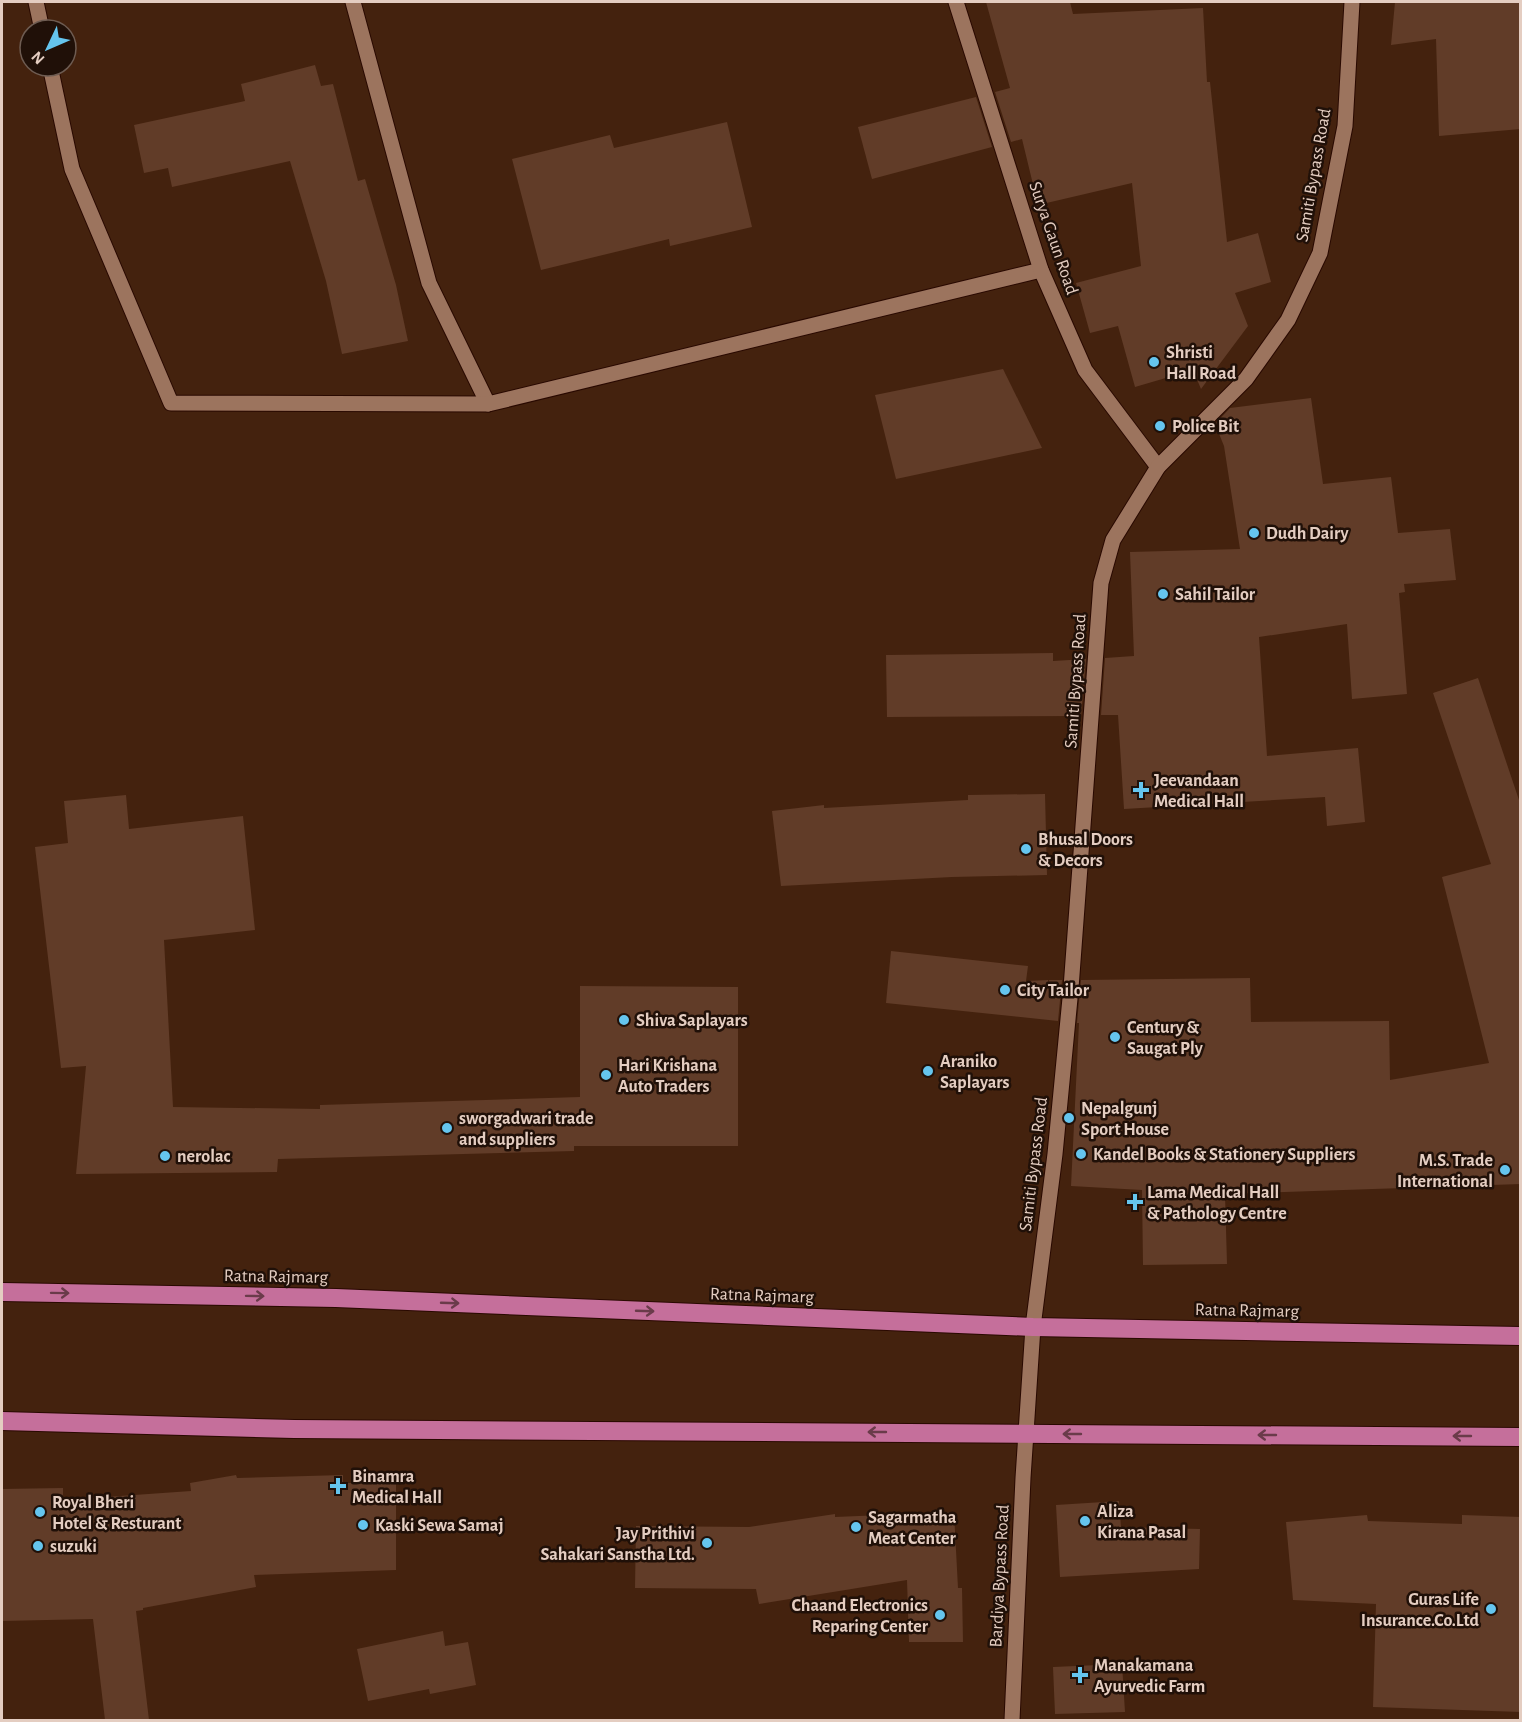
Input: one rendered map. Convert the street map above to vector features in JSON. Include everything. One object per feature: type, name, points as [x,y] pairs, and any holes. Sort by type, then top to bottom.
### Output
[{"type":"highway","name":"Ratna Rajmarg","points":[[2,1292],[336,1298],[1033,1327],[1521,1336]]},
{"type":"highway","points":[[2,1421],[306,1429],[1521,1437]]},
{"type":"street","points":[[36,2],[39,18]]},
{"type":"street","points":[[353,2],[429,283],[488,404]]},
{"type":"street","name":"Surya Gaun Road","points":[[956,2],[1041,270],[1085,370],[1158,467]]},
{"type":"street","name":"Samiti Bypass Road","points":[[1026,1433],[1033,1327],[1055,1154],[1070,1000],[1101,583],[1113,540],[1158,467],[1246,379],[1288,320],[1320,253],[1345,126],[1352,2]]},
{"type":"street","points":[[53,78],[72,170],[171,403],[488,404],[1041,270]]},
{"type":"street","name":"Bardiya Bypass Road","points":[[1011,1720],[1026,1433]]},
{"type":"building","points":[[986,2],[1070,2],[1073,14],[1203,8],[1207,82],[1210,82],[1227,242],[1258,233],[1271,282],[1235,293],[1248,326],[1201,389],[1193,370],[1135,387],[1118,326],[1090,333],[1076,283],[1141,266],[1132,183],[1038,205],[1022,139],[1011,142],[995,92],[1010,88]]},
{"type":"building","points":[[1395,2],[1521,2],[1521,129],[1439,136],[1436,39],[1391,45]]},
{"type":"building","points":[[315,65],[321,86],[333,84],[358,181],[365,179],[396,285],[408,341],[342,354],[326,281],[290,161],[172,187],[168,168],[144,173],[134,125],[245,101],[241,84]]},
{"type":"building","points":[[976,97],[992,147],[872,179],[858,127]]},
{"type":"building","points":[[727,122],[752,227],[670,246],[669,239],[541,270],[512,159],[610,135],[614,148]]},
{"type":"building","points":[[1003,369],[1042,448],[896,479],[875,395]]},
{"type":"building","points":[[1311,398],[1323,484],[1391,477],[1398,533],[1450,529],[1456,580],[1404,584],[1405,592],[1399,593],[1407,694],[1352,699],[1347,624],[1259,637],[1267,756],[1358,748],[1365,822],[1327,826],[1325,797],[1124,809],[1118,715],[1101,715],[1105,658],[1134,656],[1130,552],[1240,549],[1224,446],[1215,424],[1230,408]]},
{"type":"building","points":[[1053,653],[1053,661],[1086,659],[1081,716],[887,717],[886,655]]},
{"type":"building","points":[[1478,678],[1521,806],[1521,1184],[1225,1194],[1227,1264],[1143,1265],[1142,1190],[1071,1186],[1079,1023],[1077,1023],[1081,980],[1250,978],[1251,1022],[1389,1021],[1390,1080],[1489,1063],[1442,877],[1491,864],[1433,693]]},
{"type":"building","points":[[1045,794],[1047,875],[952,877],[781,886],[772,811],[824,805],[824,808],[968,800],[968,795]]},
{"type":"building","points":[[126,795],[129,829],[243,816],[255,930],[164,940],[173,1107],[320,1109],[320,1105],[580,1097],[580,986],[738,987],[738,1146],[574,1146],[574,1151],[278,1159],[277,1172],[76,1174],[86,1066],[61,1068],[35,847],[68,843],[64,801]]},
{"type":"building","points":[[891,951],[1028,966],[1026,981],[1048,980],[1048,983],[1049,980],[1062,980],[1058,1021],[886,1003]]},
{"type":"building","points":[[236,1475],[237,1478],[343,1475],[343,1483],[396,1483],[396,1570],[254,1575],[256,1587],[136,1611],[149,1720],[105,1720],[93,1619],[2,1621],[2,1489],[63,1488],[63,1500],[191,1491],[190,1483]]},
{"type":"building","points":[[1119,1501],[1121,1527],[1200,1529],[1199,1569],[1060,1577],[1056,1505]]},
{"type":"building","points":[[954,1512],[958,1588],[962,1588],[963,1642],[909,1642],[907,1580],[759,1604],[756,1589],[635,1588],[636,1526],[749,1527],[835,1514],[835,1517]]},
{"type":"building","points":[[1367,1515],[1368,1521],[1462,1524],[1462,1515],[1521,1517],[1521,1712],[1373,1707],[1376,1604],[1293,1600],[1286,1522]]},
{"type":"building","points":[[443,1631],[445,1646],[468,1642],[476,1685],[430,1694],[429,1689],[368,1701],[357,1649]]},
{"type":"building","points":[[1122,1664],[1125,1712],[1055,1714],[1053,1667]]},
{"type":"place","name":"Shristi Hall Road","points":[[1154,362]]},
{"type":"place","name":"Police Bit","points":[[1160,426]]},
{"type":"place","name":"Dudh Dairy","points":[[1254,533]]},
{"type":"place","name":"Sahil Tailor","points":[[1163,594]]},
{"type":"place","name":"Jeevandaan Medical Hall","points":[[1141,790]]},
{"type":"place","name":"Bhusal Doors & Decors","points":[[1026,849]]},
{"type":"place","name":"City Tailor","points":[[1005,990]]},
{"type":"place","name":"Shiva Saplayars","points":[[624,1020]]},
{"type":"place","name":"Century & Saugat Ply","points":[[1115,1037]]},
{"type":"place","name":"Araniko Saplayars","points":[[928,1071]]},
{"type":"place","name":"Hari Krishana Auto Traders","points":[[606,1075]]},
{"type":"place","name":"Nepalgunj Sport House","points":[[1069,1118]]},
{"type":"place","name":"sworgadwari trade and suppliers","points":[[447,1128]]},
{"type":"place","name":"Kandel Books & Stationery Suppliers","points":[[1081,1154]]},
{"type":"place","name":"nerolac","points":[[165,1156]]},
{"type":"place","name":"M.S. Trade International","points":[[1505,1170]]},
{"type":"place","name":"Lama Medical Hall & Pathology Centre","points":[[1135,1202]]},
{"type":"place","name":"Binamra Medical Hall","points":[[338,1486]]},
{"type":"place","name":"Royal Bheri Hotel & Resturant","points":[[40,1512]]},
{"type":"place","name":"Aliza Kirana Pasal","points":[[1085,1521]]},
{"type":"place","name":"Kaski Sewa Samaj","points":[[363,1525]]},
{"type":"place","name":"Sagarmatha Meat Center","points":[[856,1527]]},
{"type":"place","name":"Jay Prithivi Sahakari Sanstha Ltd.","points":[[707,1543]]},
{"type":"place","name":"suzuki","points":[[38,1546]]},
{"type":"place","name":"Guras Life Insurance.Co.Ltd","points":[[1491,1609]]},
{"type":"place","name":"Chaand Electronics Reparing Center","points":[[940,1615]]},
{"type":"place","name":"Manakamana Ayurvedic Farm","points":[[1080,1675]]}]
